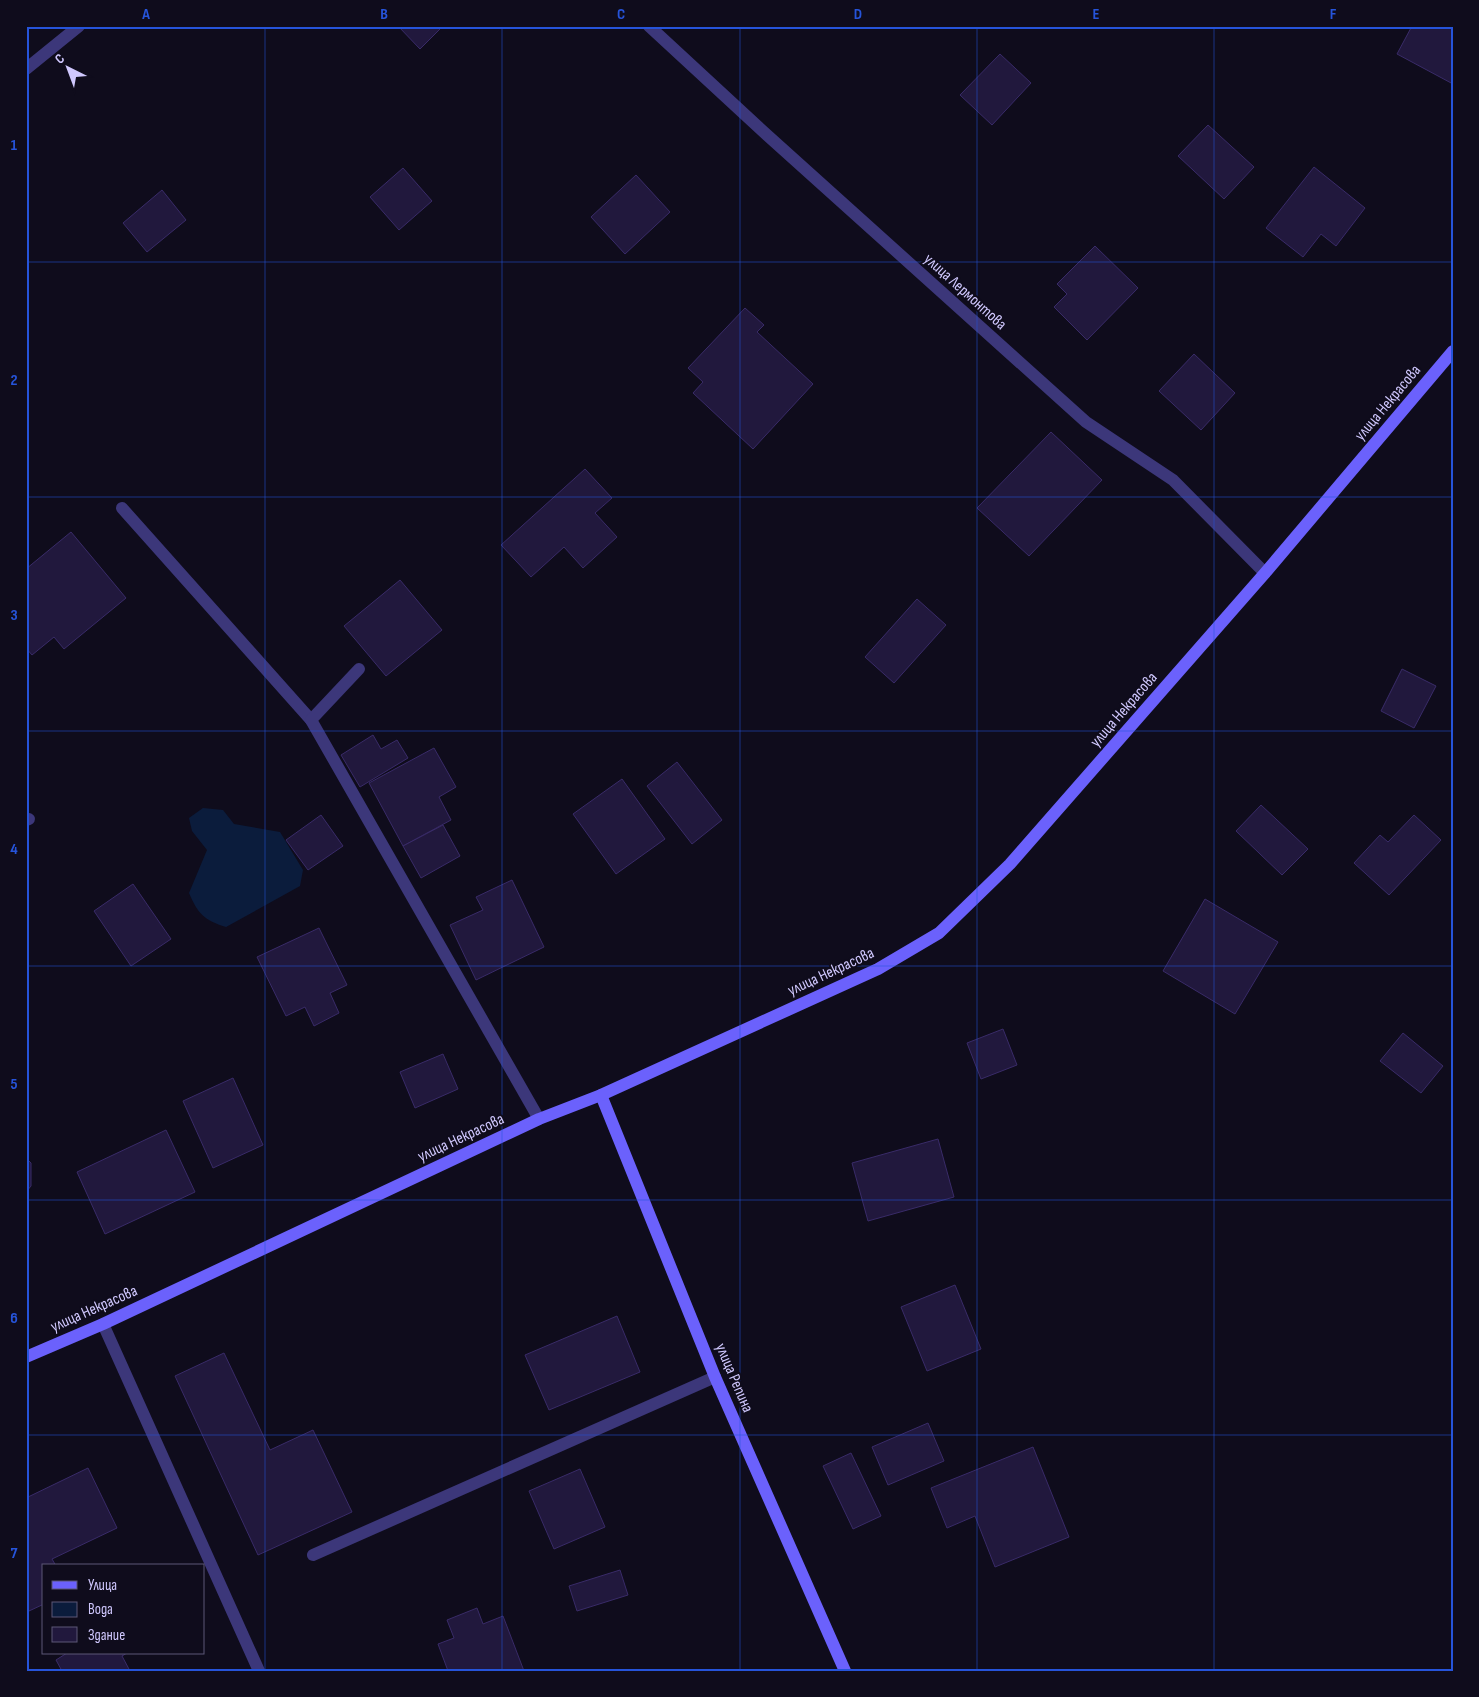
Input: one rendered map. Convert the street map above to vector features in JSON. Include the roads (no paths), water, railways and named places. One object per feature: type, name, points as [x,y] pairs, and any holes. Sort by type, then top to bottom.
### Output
[{"type":"street","points":[[26,69],[79,26]]},
{"type":"street","name":"улица Лермонтова","points":[[649,26],[767,135],[1086,422],[1173,480],[1265,573]]},
{"type":"street","name":"улица Некрасова","points":[[26,1357],[103,1324],[539,1119],[601,1094],[878,969],[939,933],[1010,864],[1265,573],[1453,351]]},
{"type":"street","points":[[122,508],[311,720],[539,1119]]},
{"type":"street","points":[[311,720],[359,668]]},
{"type":"street","name":"улица Репина","points":[[601,1094],[715,1377],[845,1671]]},
{"type":"street","points":[[103,1324],[259,1671]]},
{"type":"street","points":[[313,1555],[715,1377]]},
{"type":"water","points":[[203,808],[223,810],[234,824],[280,832],[303,870],[300,886],[226,927],[207,919],[195,906],[189,893],[207,850],[192,831],[189,818]]}]
